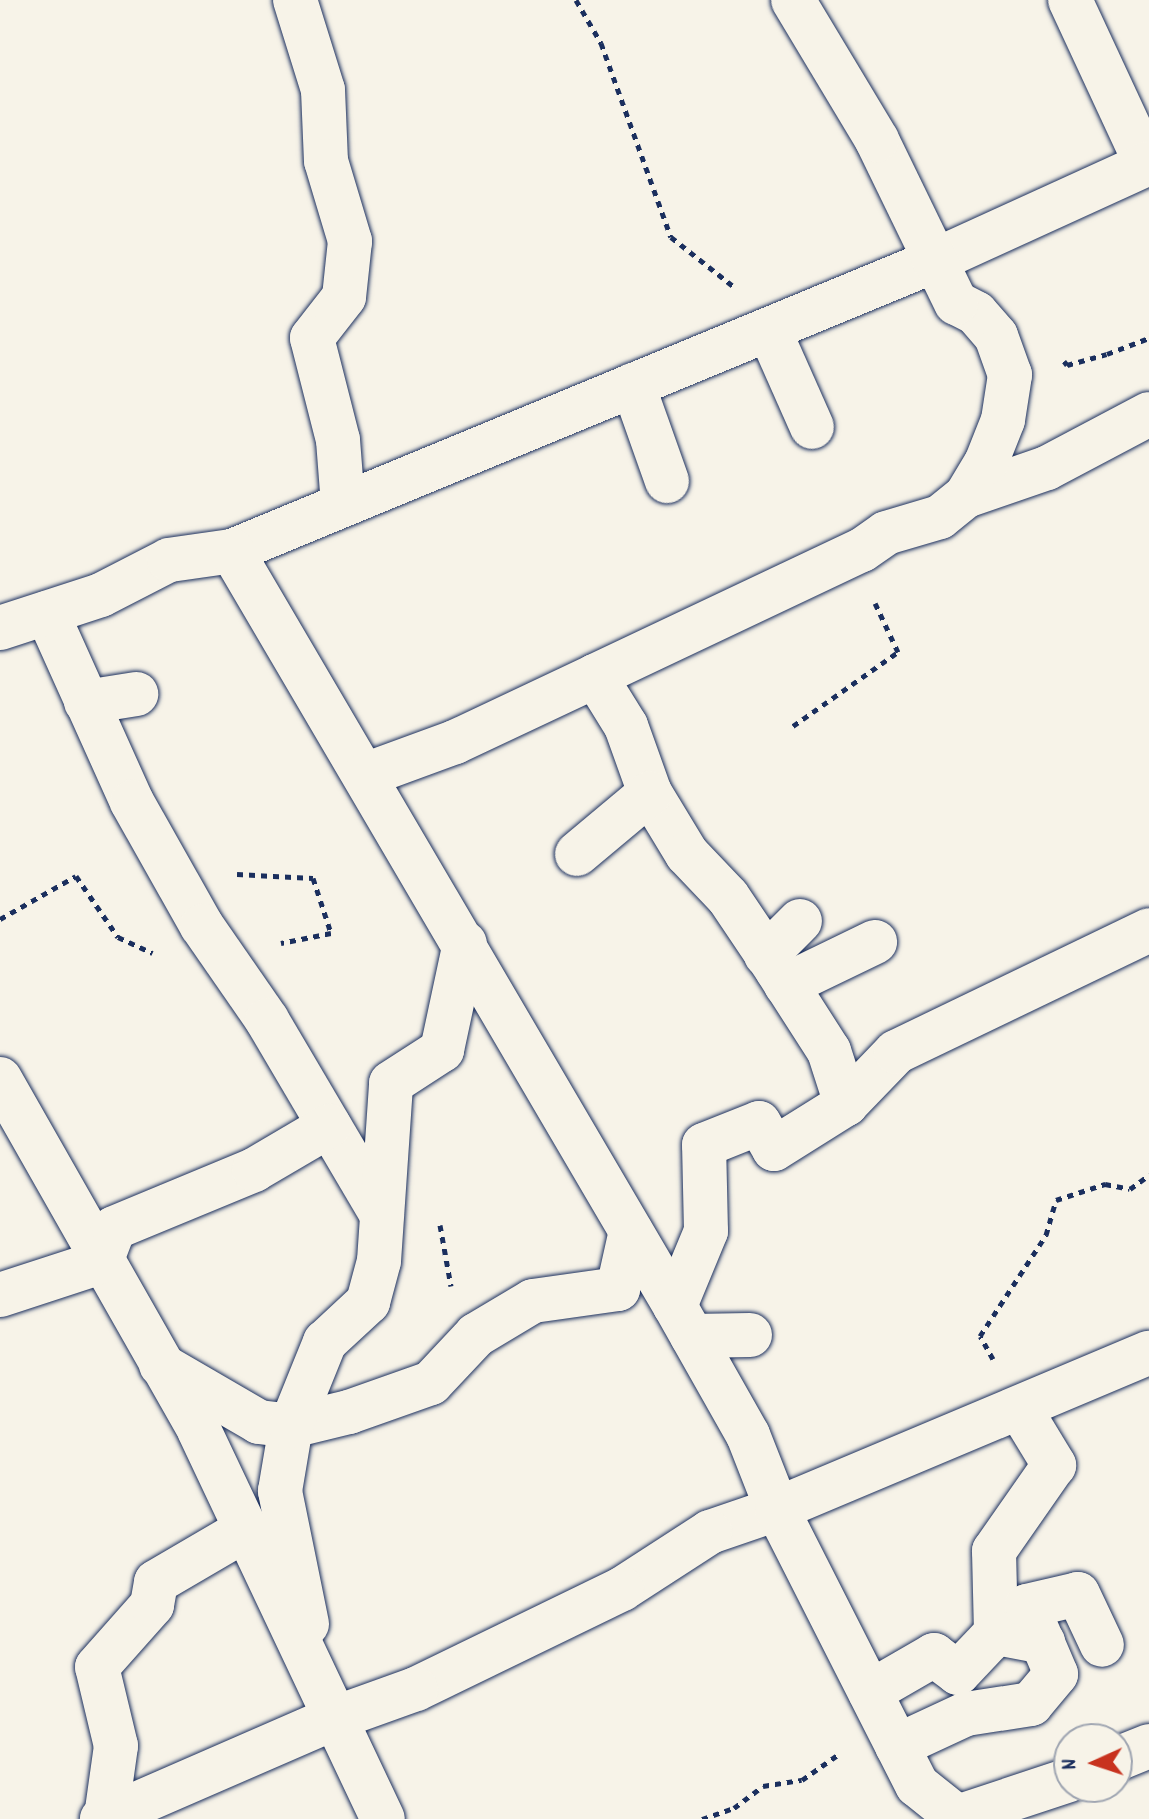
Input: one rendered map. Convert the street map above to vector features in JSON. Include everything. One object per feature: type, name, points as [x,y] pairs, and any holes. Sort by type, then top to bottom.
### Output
[{"type":"street","points":[[295,0],[323,90],[326,161],[350,241],[344,297],[312,338],[338,440],[343,505]]},
{"type":"street","points":[[793,0],[877,140],[956,303],[976,313],[999,348],[1010,375],[1003,420],[966,496]]},
{"type":"street","points":[[0,628],[101,595],[169,560],[232,551],[934,261],[1148,164],[1070,0]]},
{"type":"street","points":[[769,330],[812,427]]},
{"type":"street","points":[[633,385],[667,481]]},
{"type":"street","points":[[365,775],[455,742],[852,555],[886,533],[940,517],[966,496],[1047,468],[1149,414]]},
{"type":"street","points":[[232,551],[465,943],[748,1435],[777,1509],[917,1785],[958,1818],[1053,1785]]},
{"type":"street","points":[[47,613],[132,802],[186,898],[382,1215]]},
{"type":"street","points":[[595,676],[626,726],[650,793],[687,854],[728,897],[829,1051],[846,1104]]},
{"type":"street","points":[[86,702],[136,694]]},
{"type":"street","points":[[577,854],[650,793]]},
{"type":"street","points":[[776,970],[800,921]]},
{"type":"street","points":[[684,1321],[706,1231],[704,1145],[759,1123],[774,1149],[846,1104],[896,1052],[1149,930]]},
{"type":"street","points":[[776,970],[875,942]]},
{"type":"street","points":[[327,1708],[280,1491],[291,1426],[325,1342],[368,1302],[379,1261],[391,1083],[442,1050],[465,943]]},
{"type":"street","points":[[0,1079],[199,1430],[327,1708],[383,1819]]},
{"type":"street","points":[[101,1262],[114,1228],[254,1170],[329,1126]]},
{"type":"street","points":[[159,1363],[259,1422],[291,1426],[349,1412],[431,1383],[463,1349],[533,1301],[618,1289],[631,1231]]},
{"type":"street","points":[[0,1295],[101,1262]]},
{"type":"street","points":[[684,1321],[750,1335]]},
{"type":"street","points":[[104,1818],[327,1708],[416,1689],[622,1589],[710,1532],[777,1509],[1149,1353]]},
{"type":"street","points":[[884,1719],[934,1655],[958,1673],[996,1633],[994,1551],[1054,1465],[1020,1409]]},
{"type":"street","points":[[104,1818],[116,1746],[97,1667],[152,1605],[156,1582],[245,1530]]},
{"type":"street","points":[[884,1719],[966,1714],[1031,1704],[1056,1674],[1027,1606],[1078,1594],[1102,1645]]},
{"type":"street","points":[[996,1633],[1043,1642]]},
{"type":"path","points":[[576,0],[601,43],[671,237],[731,283],[769,330]]},
{"type":"path","points":[[999,348],[1044,338],[1067,365],[1149,338]]},
{"type":"path","points":[[793,726],[898,652],[852,555]]},
{"type":"path","points":[[186,898],[243,870],[313,878],[331,933]]},
{"type":"path","points":[[1020,1409],[980,1336],[1046,1235],[1056,1200],[1105,1184],[1130,1189],[1149,1175]]},
{"type":"path","points":[[438,1215],[463,1349]]},
{"type":"path","points":[[702,1819],[734,1808],[763,1786],[802,1780],[884,1719]]}]
